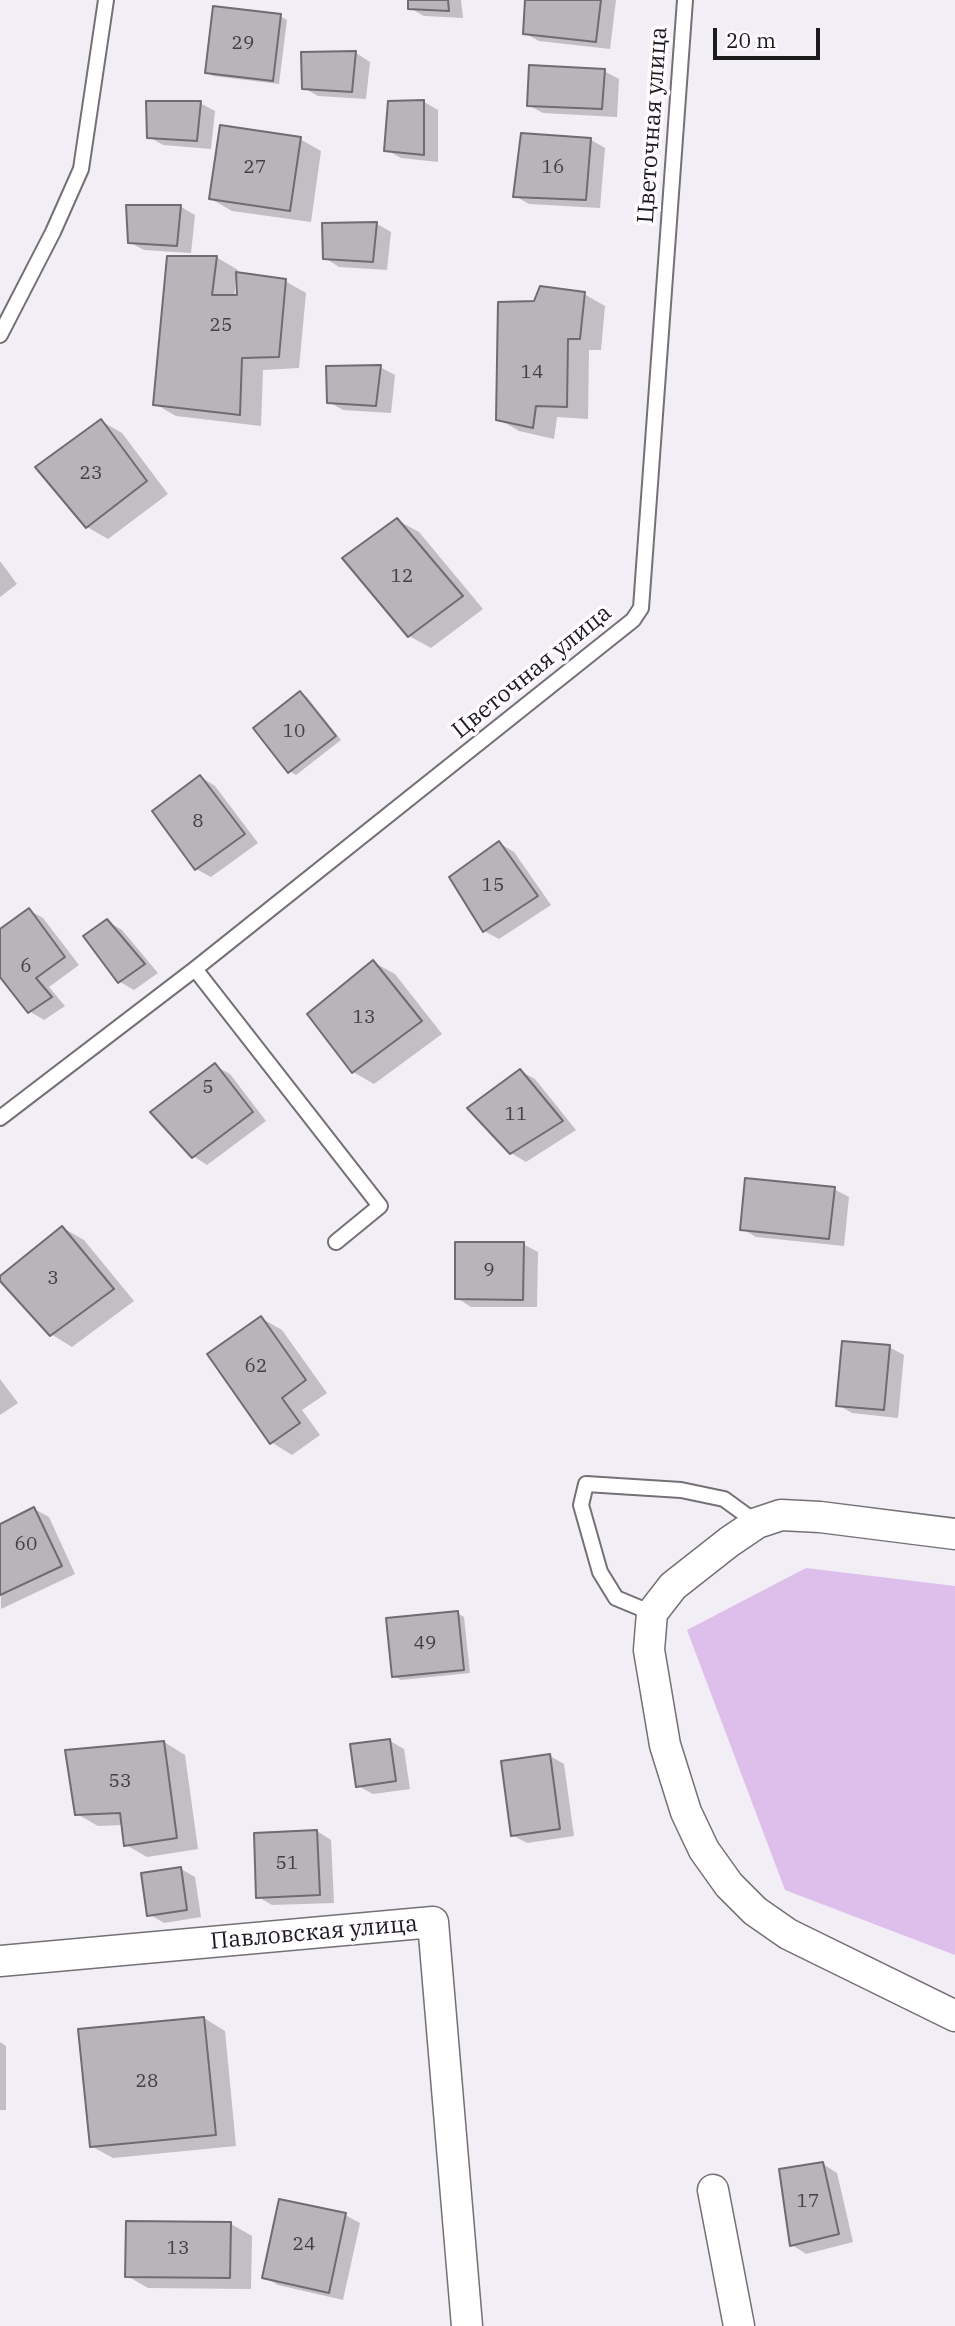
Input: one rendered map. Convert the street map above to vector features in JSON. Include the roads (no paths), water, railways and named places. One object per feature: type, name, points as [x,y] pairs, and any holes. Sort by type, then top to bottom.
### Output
[{"type":"street","points":[[955,1534],[781,1515],[757,1523],[673,1586],[652,1613],[649,1650],[665,1745],[687,1812],[704,1850],[729,1885],[755,1911],[788,1934],[955,2016]]},
{"type":"street","name":"Павловская улица","points":[[0,1961],[433,1922],[467,2326]]},
{"type":"street","points":[[713,2190],[739,2326]]},
{"type":"lane","points":[[0,335],[53,232],[81,169],[106,0]]},
{"type":"lane","name":"Цветочная улица","points":[[0,1118],[195,969],[633,620],[641,608],[685,0]]},
{"type":"lane","points":[[195,969],[380,1206],[336,1242]]},
{"type":"lane","points":[[652,1613],[616,1598],[600,1572],[581,1505],[586,1484],[681,1490],[724,1499],[757,1523]]}]
